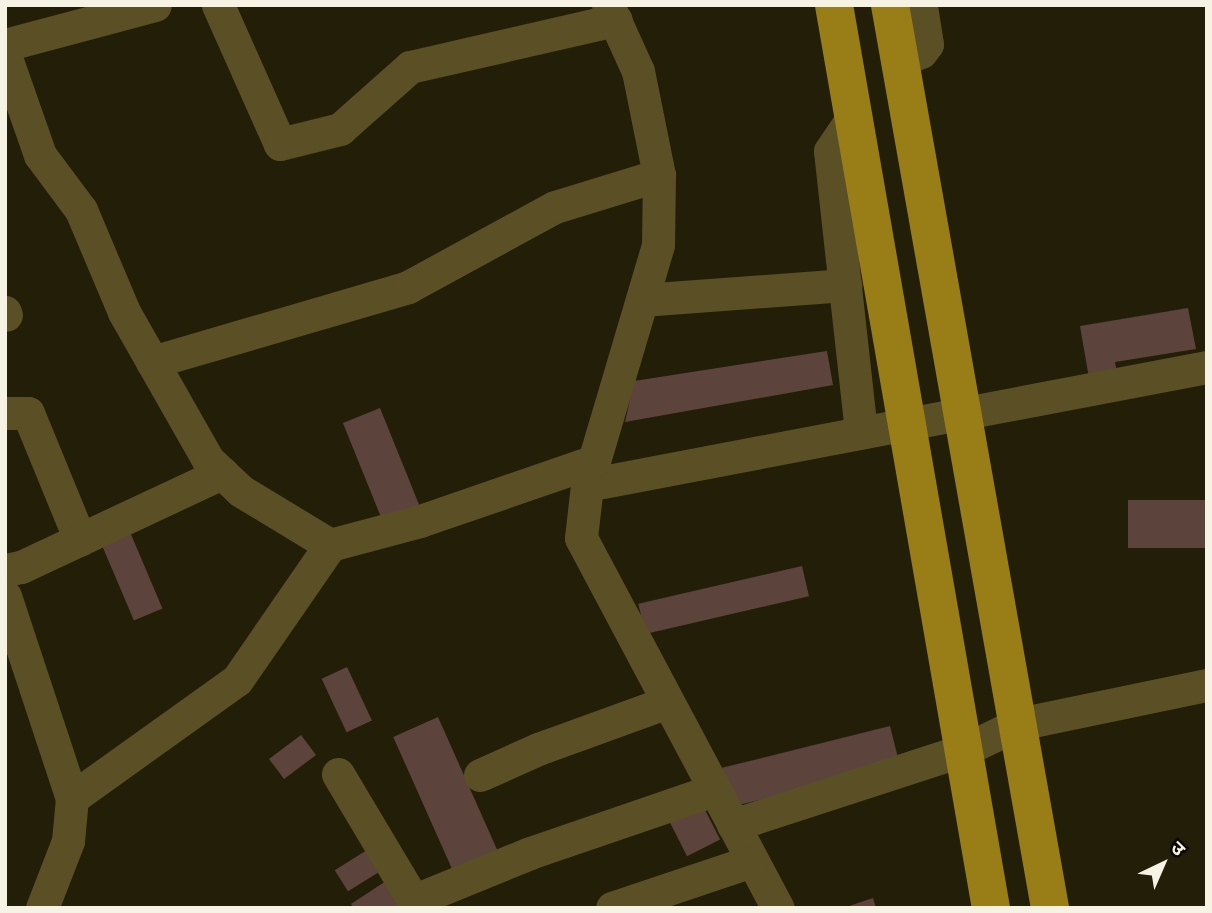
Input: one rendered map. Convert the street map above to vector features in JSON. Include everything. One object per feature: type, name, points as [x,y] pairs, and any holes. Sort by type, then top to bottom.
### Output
[{"type":"main road","points":[[834,5],[992,908]]},
{"type":"main road","points":[[890,5],[1050,908]]},
{"type":"street","points":[[5,45],[155,5]]},
{"type":"street","points":[[218,5],[280,144],[340,129],[410,67],[612,12],[638,71],[659,175],[657,245],[590,473],[580,538],[778,908]]},
{"type":"street","points":[[900,60],[921,52],[927,44],[921,5]]},
{"type":"street","points":[[5,55],[40,155],[81,210],[124,312],[208,460],[241,491],[330,545]]},
{"type":"street","points":[[853,117],[830,151],[861,430]]},
{"type":"street","points":[[152,362],[408,286],[555,207],[659,175]]},
{"type":"street","points":[[642,300],[845,285]]},
{"type":"street","points":[[72,798],[237,680],[330,545],[590,473],[906,421],[962,415],[1207,367]]},
{"type":"street","points":[[5,413],[28,413],[80,540]]},
{"type":"street","points":[[5,570],[21,567],[222,473]]},
{"type":"street","points":[[5,596],[72,798],[68,841],[42,908]]},
{"type":"street","points":[[733,825],[964,750],[1018,724],[1207,685]]},
{"type":"street","points":[[480,775],[668,702]]},
{"type":"street","points":[[338,774],[417,904],[530,853],[715,790]]},
{"type":"street","points":[[612,908],[752,861]]},
{"type":"building","points":[[1188,308],[1196,349],[1115,362],[1118,379],[1090,384],[1080,326]]},
{"type":"building","points":[[827,351],[833,385],[625,422],[634,381]]},
{"type":"building","points":[[380,408],[419,505],[382,520],[343,423]]},
{"type":"building","points":[[1128,500],[1207,500],[1207,548],[1128,548]]},
{"type":"building","points":[[130,532],[162,608],[134,621],[101,544]]},
{"type":"building","points":[[802,566],[809,596],[645,634],[638,604]]},
{"type":"building","points":[[347,667],[372,720],[347,732],[322,679]]},
{"type":"building","points":[[438,717],[499,853],[454,873],[393,737]]},
{"type":"building","points":[[890,726],[900,765],[732,807],[722,768]]},
{"type":"building","points":[[301,735],[316,755],[284,779],[269,759]]},
{"type":"building","points":[[701,802],[720,839],[687,856],[668,819]]},
{"type":"building","points":[[367,850],[380,871],[348,891],[335,870]]},
{"type":"building","points":[[386,881],[404,908],[354,908],[351,904]]},
{"type":"building","points":[[873,898],[876,908],[846,907]]}]
